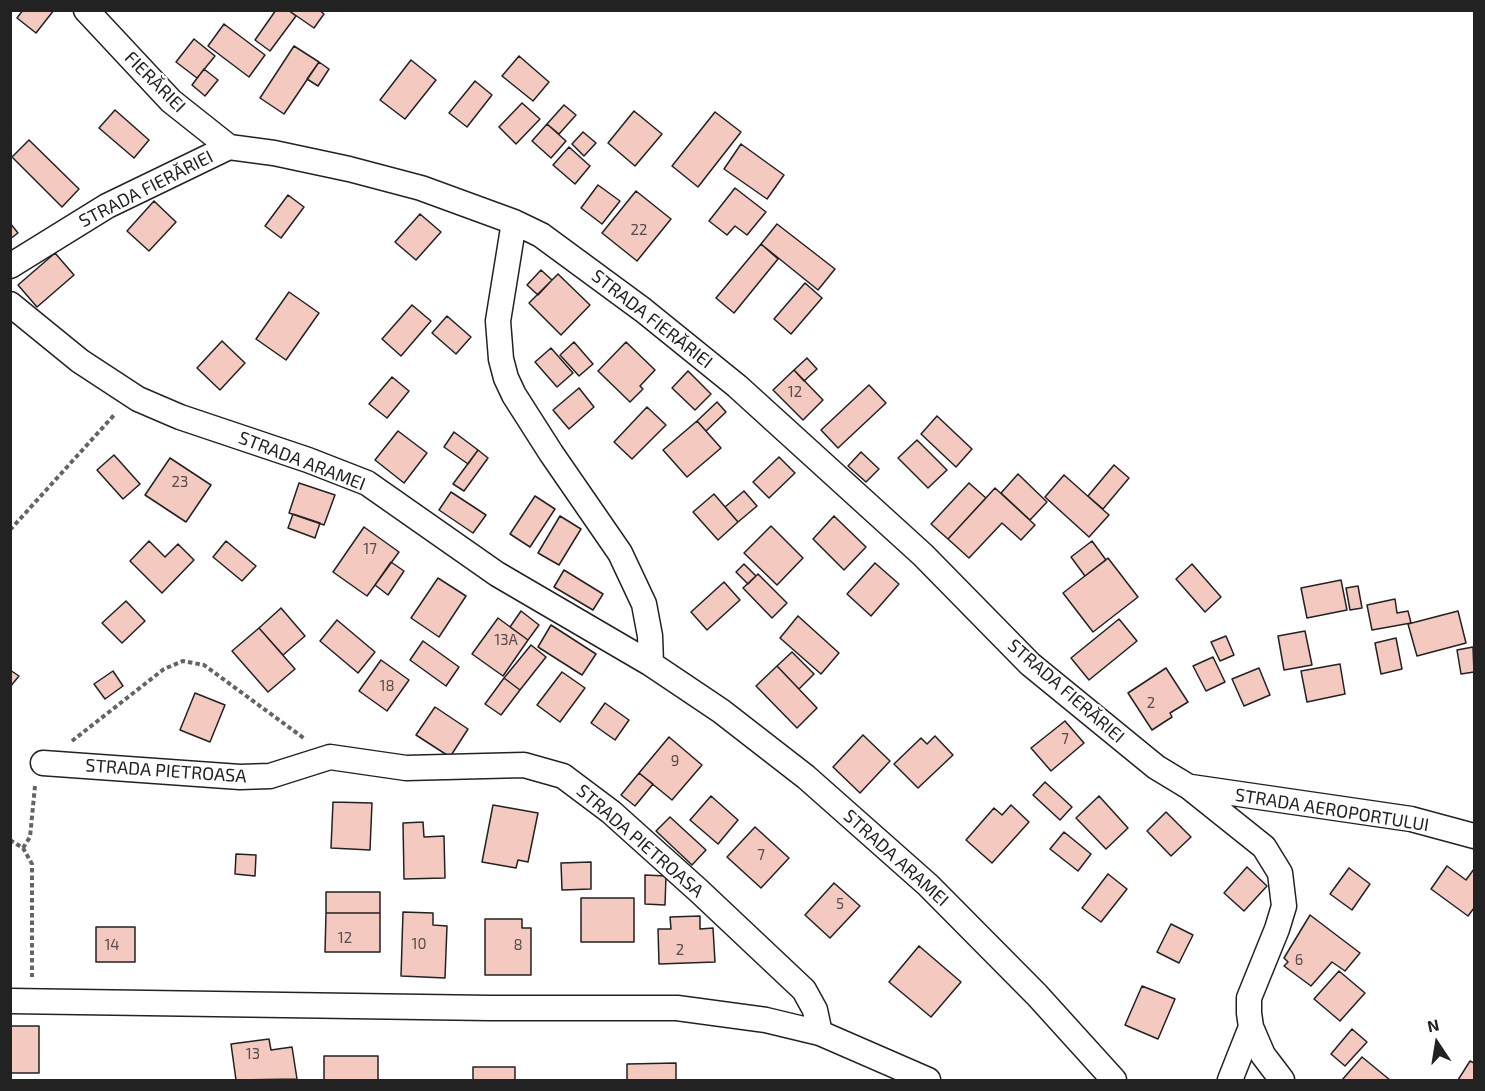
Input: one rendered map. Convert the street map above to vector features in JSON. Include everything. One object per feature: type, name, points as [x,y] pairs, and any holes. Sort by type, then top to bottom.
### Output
[{"type":"street","name":"FIERĂRIEI","points":[[86,10],[171,101],[230,147]]},
{"type":"street","name":"STRADA FIERĂRIEI","points":[[10,266],[107,206],[230,147],[274,153],[359,171],[421,188],[514,222],[556,244],[737,386],[923,555],[1030,664],[1156,767],[1189,787]]},
{"type":"street","points":[[514,222],[498,321],[501,359],[506,378],[514,395],[551,453],[620,553],[644,604],[650,636],[651,664]]},
{"type":"street","name":"STRADA ARAMEI","points":[[10,304],[80,361],[132,396],[180,417],[308,460],[367,483],[497,574],[651,664],[721,711],[806,777],[928,885],[1037,995],[1114,1080]]},
{"type":"street","name":"STRADA PIETROASA","points":[[43,763],[240,777],[270,776],[330,756],[406,768],[524,765],[563,776],[610,812],[804,990],[815,1010],[820,1033]]},
{"type":"street","points":[[1189,787],[1264,847],[1280,873],[1284,906],[1249,998],[1251,1027],[1263,1055],[1282,1080]]},
{"type":"street","name":"STRADA AEROPORTULUI","points":[[1189,787],[1411,819],[1474,836]]},
{"type":"street","points":[[21,1001],[490,1008],[677,1008],[766,1020],[820,1033],[928,1080]]},
{"type":"street","points":[[1230,1080],[1251,1027]]},
{"type":"path","points":[[10,530],[132,396]]},
{"type":"path","points":[[23,848],[30,837],[37,776],[43,763],[164,669],[183,661],[204,665],[330,756]]},
{"type":"path","points":[[10,840],[23,848],[32,864],[21,1001]]},
{"type":"building","points":[[23,10],[54,10],[36,33],[17,18]]},
{"type":"building","points":[[276,10],[288,10],[296,16],[270,51],[255,40]]},
{"type":"building","points":[[288,10],[319,10],[324,14],[314,28]]},
{"type":"building","points":[[224,24],[265,55],[249,77],[208,46]]},
{"type":"building","points":[[194,39],[215,56],[197,78],[176,62]]},
{"type":"building","points":[[294,46],[319,62],[284,114],[260,98]]},
{"type":"building","points":[[519,56],[549,82],[533,101],[502,76]]},
{"type":"building","points":[[411,60],[436,80],[405,119],[380,100]]},
{"type":"building","points":[[319,62],[329,69],[318,86],[307,79]]},
{"type":"building","points":[[204,69],[218,80],[205,96],[192,85]]},
{"type":"building","points":[[475,81],[492,95],[467,127],[449,113]]},
{"type":"building","points":[[522,103],[540,119],[516,144],[499,127]]},
{"type":"building","points":[[564,105],[576,115],[559,134],[547,124]]},
{"type":"building","points":[[115,110],[149,140],[134,158],[99,128]]},
{"type":"building","points":[[634,111],[662,134],[635,166],[608,143]]},
{"type":"building","points":[[715,112],[741,132],[698,187],[672,166]]},
{"type":"building","points":[[547,124],[566,141],[551,158],[532,141]]},
{"type":"building","points":[[583,132],[596,143],[584,156],[572,144]]},
{"type":"building","points":[[29,140],[79,189],[62,207],[12,157]]},
{"type":"building","points":[[741,144],[784,175],[767,199],[724,169]]},
{"type":"building","points":[[569,147],[590,166],[575,184],[553,165]]},
{"type":"building","points":[[598,185],[620,201],[602,224],[581,208]]},
{"type":"building","points":[[735,188],[766,212],[747,235],[735,226],[727,235],[709,221]]},
{"type":"building","points":[[636,191],[671,219],[637,261],[602,233]]},
{"type":"building","points":[[288,195],[304,207],[281,238],[265,226]]},
{"type":"building","points":[[154,201],[176,222],[149,251],[127,231]]},
{"type":"building","points":[[420,214],[441,232],[416,260],[395,242]]},
{"type":"building","points":[[10,223],[18,233],[10,239]]},
{"type":"building","points":[[777,224],[835,269],[818,290],[761,244]]},
{"type":"building","points":[[761,244],[778,259],[734,313],[716,298]]},
{"type":"building","points":[[55,253],[74,275],[37,307],[18,285]]},
{"type":"building","points":[[541,270],[552,280],[538,295],[527,285]]},
{"type":"building","points":[[558,274],[590,305],[561,335],[529,303]]},
{"type":"building","points":[[805,283],[822,298],[791,334],[774,319]]},
{"type":"building","points":[[289,292],[319,313],[286,360],[256,339]]},
{"type":"building","points":[[412,305],[431,321],[401,356],[382,339]]},
{"type":"building","points":[[447,316],[471,337],[456,354],[432,333]]},
{"type":"building","points":[[222,341],[245,363],[220,390],[197,368]]},
{"type":"building","points":[[574,342],[593,364],[579,376],[560,355]]},
{"type":"building","points":[[626,342],[655,370],[640,386],[643,389],[630,402],[598,371]]},
{"type":"building","points":[[551,348],[573,373],[557,387],[535,362]]},
{"type":"building","points":[[807,358],[817,369],[804,381],[794,370]]},
{"type":"building","points":[[794,370],[823,400],[803,420],[773,390]]},
{"type":"building","points":[[688,371],[711,394],[695,410],[672,388]]},
{"type":"building","points":[[392,377],[409,391],[387,418],[369,404]]},
{"type":"building","points":[[869,385],[886,403],[838,448],[821,430]]},
{"type":"building","points":[[579,388],[594,407],[569,429],[553,410]]},
{"type":"building","points":[[717,402],[726,412],[706,431],[697,421]]},
{"type":"building","points":[[647,407],[666,425],[632,459],[614,442]]},
{"type":"building","points":[[937,416],[972,449],[956,467],[921,434]]},
{"type":"building","points":[[697,421],[721,448],[687,477],[663,450]]},
{"type":"building","points":[[398,431],[427,453],[404,483],[375,460]]},
{"type":"building","points":[[454,432],[478,450],[468,464],[444,447]]},
{"type":"building","points":[[917,440],[947,470],[928,488],[898,458]]},
{"type":"building","points":[[478,450],[488,458],[464,491],[453,484]]},
{"type":"building","points":[[861,452],[879,469],[866,482],[848,466]]},
{"type":"building","points":[[114,455],[140,484],[123,499],[97,470]]},
{"type":"building","points":[[779,457],[795,473],[769,498],[753,482]]},
{"type":"building","points":[[170,458],[211,485],[186,522],[145,495]]},
{"type":"building","points":[[1114,465],[1129,478],[1103,509],[1088,496]]},
{"type":"building","points":[[1018,474],[1047,502],[1030,520],[1001,493]]},
{"type":"building","points":[[1064,475],[1109,515],[1089,537],[1045,497]]},
{"type":"building","points":[[299,483],[335,495],[324,525],[289,513]]},
{"type":"building","points":[[969,483],[986,498],[948,539],[931,524]]},
{"type":"building","points":[[995,488],[1035,525],[1021,540],[1002,523],[969,558],[948,539]]},
{"type":"building","points":[[744,491],[757,506],[738,522],[725,507]]},
{"type":"building","points":[[451,492],[486,515],[473,533],[439,510]]},
{"type":"building","points":[[714,494],[738,522],[718,540],[693,512]]},
{"type":"building","points":[[535,496],[555,509],[530,547],[510,534]]},
{"type":"building","points":[[293,514],[320,523],[315,538],[288,528]]},
{"type":"building","points":[[560,516],[581,529],[559,565],[538,553]]},
{"type":"building","points":[[834,516],[866,547],[844,570],[813,539]]},
{"type":"building","points":[[771,526],[803,558],[777,585],[744,553]]},
{"type":"building","points":[[364,527],[399,552],[367,596],[333,572]]},
{"type":"building","points":[[149,541],[165,557],[178,544],[194,560],[162,593],[130,561]]},
{"type":"building","points":[[226,541],[256,566],[242,581],[213,557]]},
{"type":"building","points":[[1092,541],[1106,560],[1085,576],[1071,557]]},
{"type":"building","points":[[1108,558],[1138,597],[1093,632],[1063,593]]},
{"type":"building","points":[[391,562],[404,571],[388,595],[375,585]]},
{"type":"building","points":[[875,563],[899,584],[871,616],[847,594]]},
{"type":"building","points":[[744,564],[756,576],[748,584],[736,572]]},
{"type":"building","points":[[1192,564],[1221,597],[1205,612],[1176,579]]},
{"type":"building","points":[[564,570],[603,594],[593,610],[554,587]]},
{"type":"building","points":[[758,574],[787,603],[772,618],[743,588]]},
{"type":"building","points":[[438,578],[466,596],[439,637],[411,618]]},
{"type":"building","points":[[1341,580],[1347,610],[1307,618],[1301,588]]},
{"type":"building","points":[[724,582],[740,600],[707,630],[691,612]]},
{"type":"building","points":[[1358,586],[1362,608],[1350,610],[1346,588]]},
{"type":"building","points":[[1395,599],[1397,613],[1408,611],[1411,623],[1372,630],[1367,605]]},
{"type":"building","points":[[126,601],[145,621],[122,643],[102,623]]},
{"type":"building","points":[[281,608],[305,636],[283,655],[259,628]]},
{"type":"building","points":[[521,611],[539,625],[528,640],[510,627]]},
{"type":"building","points":[[1458,611],[1466,643],[1417,656],[1408,624]]},
{"type":"building","points":[[798,616],[839,653],[821,674],[780,638]]},
{"type":"building","points":[[498,618],[528,640],[503,676],[472,654]]},
{"type":"building","points":[[1119,619],[1137,641],[1089,680],[1071,658]]},
{"type":"building","points":[[337,620],[375,652],[358,673],[320,641]]},
{"type":"building","points":[[551,625],[596,654],[582,675],[538,647]]},
{"type":"building","points":[[259,628],[295,669],[268,692],[232,651]]},
{"type":"building","points":[[1305,631],[1312,665],[1284,670],[1278,636]]},
{"type":"building","points":[[1226,636],[1234,655],[1220,661],[1211,642]]},
{"type":"building","points":[[1396,638],[1402,669],[1381,674],[1375,643]]},
{"type":"building","points":[[423,641],[459,667],[446,686],[410,660]]},
{"type":"building","points":[[531,645],[546,657],[520,690],[504,678]]},
{"type":"building","points":[[1473,647],[1474,672],[1461,674],[1457,650]]},
{"type":"building","points":[[792,652],[814,674],[799,689],[777,666]]},
{"type":"building","points":[[1213,657],[1225,682],[1206,691],[1193,666]]},
{"type":"building","points":[[381,660],[409,680],[387,711],[359,691]]},
{"type":"building","points":[[1340,664],[1345,694],[1307,702],[1301,671]]},
{"type":"building","points":[[777,666],[817,708],[797,728],[756,686]]},
{"type":"building","points":[[1166,668],[1188,702],[1170,713],[1172,717],[1152,730],[1128,693]]},
{"type":"building","points":[[1259,668],[1270,695],[1244,706],[1232,679]]},
{"type":"building","points":[[10,670],[19,676],[10,687]]},
{"type":"building","points":[[113,671],[123,686],[105,699],[94,684]]},
{"type":"building","points":[[562,672],[585,688],[560,722],[537,705]]},
{"type":"building","points":[[504,678],[520,690],[501,715],[485,704]]},
{"type":"building","points":[[195,693],[225,705],[210,742],[180,730]]},
{"type":"building","points":[[605,703],[629,720],[615,740],[591,723]]},
{"type":"building","points":[[435,707],[468,729],[450,757],[416,735]]},
{"type":"building","points":[[1065,721],[1084,743],[1051,771],[1031,748]]},
{"type":"building","points":[[863,735],[890,761],[860,793],[833,767]]},
{"type":"building","points":[[935,736],[953,755],[918,788],[894,764],[921,738],[927,744]]},
{"type":"building","points":[[669,737],[702,765],[672,800],[639,773]]},
{"type":"building","points":[[639,773],[653,784],[635,806],[621,795]]},
{"type":"building","points":[[1045,782],[1072,807],[1060,820],[1033,795]]},
{"type":"building","points":[[711,796],[738,820],[718,844],[690,820]]},
{"type":"building","points":[[1099,796],[1128,828],[1106,849],[1076,818]]},
{"type":"building","points":[[333,802],[372,803],[370,850],[331,848]]},
{"type":"building","points":[[493,805],[538,813],[528,862],[518,860],[516,868],[482,862]]},
{"type":"building","points":[[1011,805],[1029,822],[992,863],[966,840],[994,808],[1002,815]]},
{"type":"building","points":[[1166,812],[1191,837],[1171,856],[1147,831]]},
{"type":"building","points":[[670,817],[706,850],[692,865],[656,831]]},
{"type":"building","points":[[423,822],[424,837],[444,836],[445,878],[404,879],[403,823]]},
{"type":"building","points":[[755,827],[789,858],[761,888],[727,857]]},
{"type":"building","points":[[1064,832],[1091,854],[1078,871],[1050,849]]},
{"type":"building","points":[[236,854],[256,855],[255,876],[235,874]]},
{"type":"building","points":[[591,862],[591,889],[562,890],[561,863]]},
{"type":"building","points":[[1447,866],[1466,880],[1474,869],[1474,908],[1468,916],[1431,889]]},
{"type":"building","points":[[1247,867],[1267,886],[1244,911],[1224,893]]},
{"type":"building","points":[[1349,868],[1370,884],[1352,910],[1330,894]]},
{"type":"building","points":[[1108,874],[1127,889],[1101,922],[1082,908]]},
{"type":"building","points":[[645,875],[666,876],[665,905],[645,904]]},
{"type":"building","points":[[834,883],[860,906],[830,938],[805,915]]},
{"type":"building","points":[[326,892],[380,892],[380,913],[326,913]]},
{"type":"building","points":[[581,898],[634,898],[634,942],[581,942]]},
{"type":"building","points":[[403,912],[433,913],[433,925],[447,926],[445,978],[401,976]]},
{"type":"building","points":[[326,913],[380,913],[380,952],[325,952]]},
{"type":"building","points":[[1310,915],[1360,953],[1345,971],[1332,962],[1311,986],[1284,966],[1288,962],[1284,958]]},
{"type":"building","points":[[700,916],[700,929],[713,928],[715,962],[659,964],[658,929],[671,929],[670,917]]},
{"type":"building","points":[[485,919],[522,919],[522,928],[531,928],[531,975],[485,975]]},
{"type":"building","points":[[1171,924],[1193,935],[1179,963],[1157,952]]},
{"type":"building","points":[[96,927],[135,927],[135,962],[96,962]]},
{"type":"building","points":[[919,946],[961,982],[931,1017],[889,982]]},
{"type":"building","points":[[1339,971],[1365,993],[1340,1021],[1314,999]]},
{"type":"building","points":[[1142,986],[1175,999],[1158,1039],[1125,1025]]},
{"type":"building","points":[[10,1026],[39,1026],[39,1073],[10,1073]]},
{"type":"building","points":[[1352,1029],[1367,1042],[1345,1066],[1331,1054]]},
{"type":"building","points":[[269,1039],[271,1050],[292,1047],[297,1079],[236,1080],[231,1044]]},
{"type":"building","points":[[324,1056],[378,1056],[378,1080],[324,1080]]},
{"type":"building","points":[[1362,1057],[1390,1080],[1342,1080]]},
{"type":"building","points":[[1470,1061],[1474,1063],[1474,1080],[1458,1080]]},
{"type":"building","points":[[676,1063],[676,1080],[627,1080],[627,1064]]},
{"type":"building","points":[[473,1067],[515,1067],[515,1080],[473,1080]]}]
